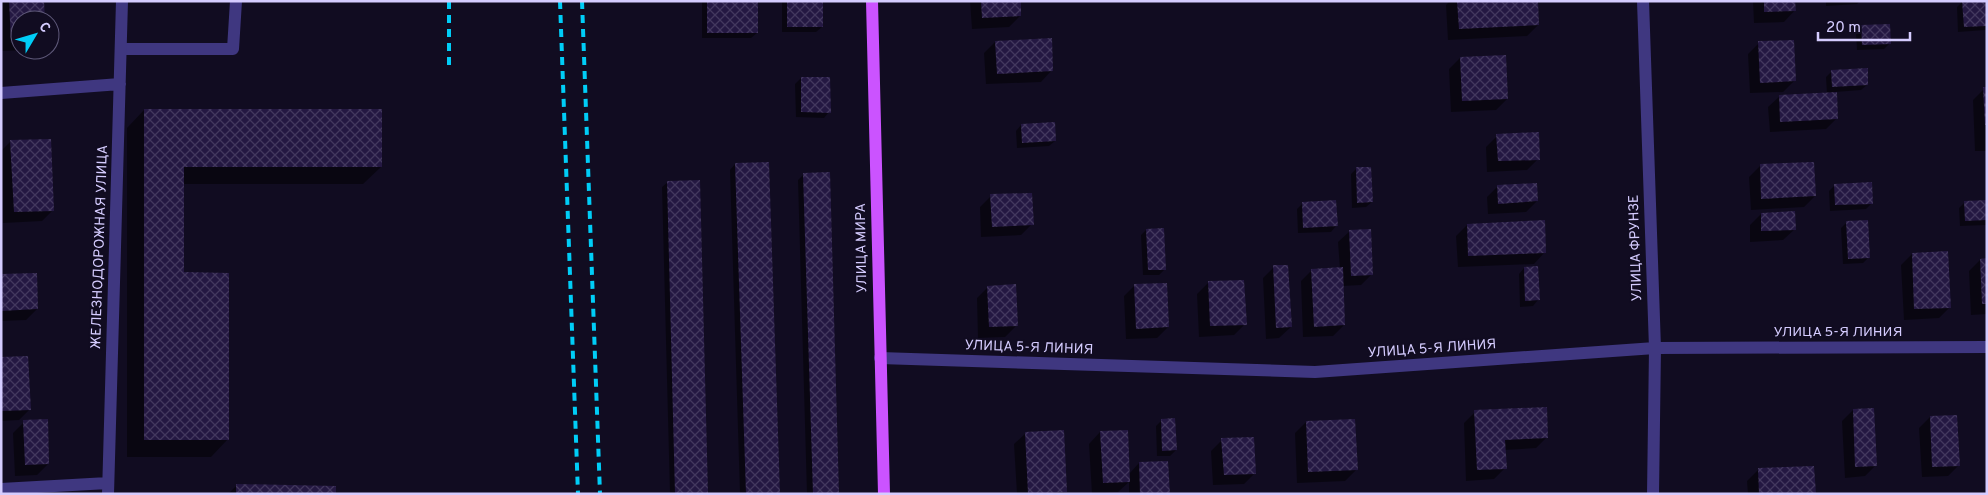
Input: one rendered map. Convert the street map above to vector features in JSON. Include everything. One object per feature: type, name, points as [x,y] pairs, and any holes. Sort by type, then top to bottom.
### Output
[{"type":"main road","name":"УЛИЦА МИРА","points":[[872,1],[884,494]]},
{"type":"street","name":"ЖЕЛЕЗНОДОРОЖНАЯ УЛИЦА","points":[[108,488],[122,1]]},
{"type":"street","points":[[121,49],[233,49],[236,1]]},
{"type":"street","name":"УЛИЦА ФРУНЗЕ","points":[[1643,1],[1654,348],[1653,494]]},
{"type":"street","points":[[1,93],[120,84]]},
{"type":"street","name":"УЛИЦА 5-Я ЛИНИЯ","points":[[880,358],[1315,372],[1654,348],[1987,347]]},
{"type":"street","points":[[1,489],[108,488]]},
{"type":"building","points":[[9,1],[44,1],[44,10],[10,10],[10,21]]},
{"type":"building","points":[[707,1],[758,1],[758,33],[707,33]]},
{"type":"building","points":[[787,1],[823,1],[823,27],[787,27]]},
{"type":"building","points":[[981,1],[1021,1],[1021,16],[982,18]]},
{"type":"building","points":[[1457,1],[1538,1],[1539,25],[1459,29]]},
{"type":"building","points":[[1764,1],[1795,1],[1796,11],[1764,12]]},
{"type":"building","points":[[1962,1],[1987,1],[1987,26],[1964,27]]},
{"type":"building","points":[[1890,24],[1891,44],[1862,45],[1861,25]]},
{"type":"building","points":[[1052,38],[1053,71],[997,74],[995,41]]},
{"type":"building","points":[[1794,40],[1796,81],[1760,83],[1758,41]]},
{"type":"building","points":[[1506,55],[1508,99],[1462,101],[1460,57]]},
{"type":"building","points":[[1868,68],[1868,85],[1832,87],[1831,70]]},
{"type":"building","points":[[801,77],[830,77],[831,113],[801,112]]},
{"type":"building","points":[[1983,87],[1987,87],[1987,125],[1985,125]]},
{"type":"building","points":[[1837,92],[1838,119],[1780,122],[1779,95]]},
{"type":"building","points":[[144,109],[382,109],[382,167],[184,167],[184,272],[229,273],[229,440],[144,440]]},
{"type":"building","points":[[1055,122],[1056,141],[1022,143],[1021,124]]},
{"type":"building","points":[[1539,132],[1540,160],[1498,161],[1496,134]]},
{"type":"building","points":[[51,139],[54,211],[14,212],[10,140]]},
{"type":"building","points":[[769,162],[780,494],[746,494],[735,163]]},
{"type":"building","points":[[1814,162],[1816,196],[1761,199],[1760,164]]},
{"type":"building","points":[[1356,167],[1371,167],[1373,202],[1357,203]]},
{"type":"building","points":[[830,172],[839,494],[813,494],[803,173]]},
{"type":"building","points":[[700,180],[708,494],[675,494],[667,181]]},
{"type":"building","points":[[1872,182],[1873,204],[1835,205],[1834,184]]},
{"type":"building","points":[[1537,183],[1538,201],[1498,204],[1497,185]]},
{"type":"building","points":[[1032,193],[1034,225],[992,227],[990,194]]},
{"type":"building","points":[[1336,200],[1338,226],[1303,228],[1302,202]]},
{"type":"building","points":[[1987,200],[1987,220],[1965,221],[1964,201]]},
{"type":"building","points":[[1795,211],[1796,230],[1761,231],[1761,213]]},
{"type":"building","points":[[1545,220],[1546,253],[1468,256],[1467,224]]},
{"type":"building","points":[[1868,220],[1870,258],[1848,259],[1846,221]]},
{"type":"building","points":[[1164,228],[1166,270],[1148,270],[1146,229]]},
{"type":"building","points":[[1371,229],[1373,275],[1351,276],[1349,230]]},
{"type":"building","points":[[1948,251],[1951,308],[1914,309],[1912,253]]},
{"type":"building","points":[[1987,258],[1987,304],[1982,304],[1980,259]]},
{"type":"building","points":[[1273,265],[1288,265],[1292,327],[1276,328]]},
{"type":"building","points":[[1538,266],[1540,300],[1525,301],[1524,267]]},
{"type":"building","points":[[1343,267],[1345,325],[1314,327],[1311,269]]},
{"type":"building","points":[[37,273],[38,309],[1,311],[1,274]]},
{"type":"building","points":[[1244,280],[1247,325],[1210,326],[1208,281]]},
{"type":"building","points":[[1167,283],[1169,327],[1136,329],[1134,284]]},
{"type":"building","points":[[1016,284],[1018,326],[989,327],[987,286]]},
{"type":"building","points":[[28,356],[31,410],[1,411],[1,357]]},
{"type":"building","points":[[1547,407],[1548,438],[1505,440],[1507,469],[1477,470],[1474,410]]},
{"type":"building","points":[[1874,408],[1877,466],[1855,467],[1853,409]]},
{"type":"building","points":[[1957,415],[1960,466],[1932,467],[1930,416]]},
{"type":"building","points":[[1175,418],[1177,450],[1162,451],[1161,419]]},
{"type":"building","points":[[48,419],[49,464],[25,465],[23,420]]},
{"type":"building","points":[[1355,419],[1358,470],[1308,472],[1306,421]]},
{"type":"building","points":[[1064,430],[1067,492],[1028,494],[1025,432]]},
{"type":"building","points":[[1128,430],[1130,482],[1103,483],[1100,431]]},
{"type":"building","points":[[1254,437],[1256,474],[1224,475],[1221,438]]},
{"type":"building","points":[[1168,461],[1170,494],[1140,494],[1139,462]]},
{"type":"building","points":[[1814,466],[1816,494],[1759,494],[1758,468]]},
{"type":"building","points":[[236,484],[336,486],[336,494],[236,494]]},
{"type":"railway","points":[[449,1],[449,65]]},
{"type":"railway","points":[[560,1],[578,494]]},
{"type":"railway","points":[[582,1],[600,494]]}]
